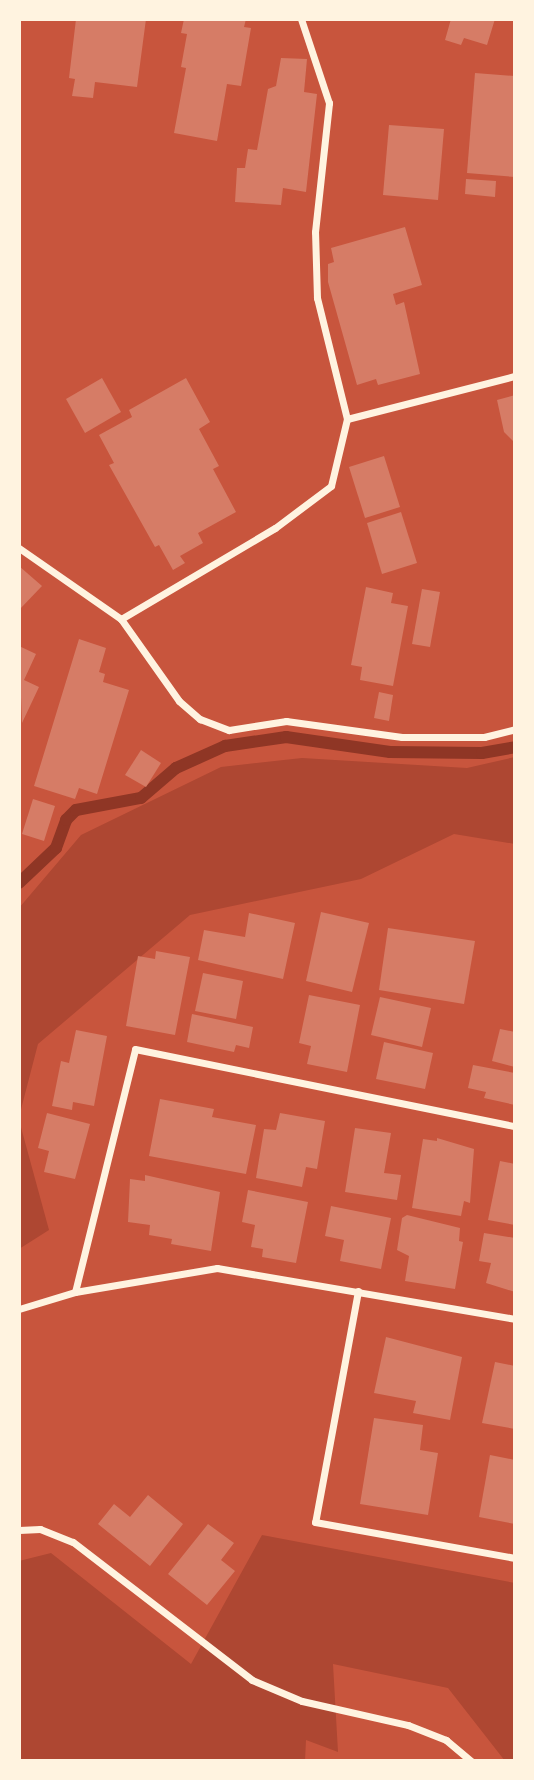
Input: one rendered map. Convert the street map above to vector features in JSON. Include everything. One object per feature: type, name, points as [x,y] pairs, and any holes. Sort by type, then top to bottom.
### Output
[{"type":"street","points":[[121,620],[275,528],[331,486],[346,419],[317,298],[315,232],[329,103],[301,19]]},
{"type":"street","points":[[346,419],[515,376]]},
{"type":"street","points":[[19,548],[121,620],[179,701],[200,719],[229,730],[286,721],[402,737],[484,737],[515,729]]},
{"type":"street","points":[[75,1292],[135,1049],[515,1126]]},
{"type":"street","points":[[19,1309],[75,1292],[217,1268],[515,1319]]},
{"type":"street","points":[[358,1291],[315,1522],[515,1558]]},
{"type":"street","points":[[19,1530],[40,1529],[73,1542],[252,1679],[302,1702],[408,1725],[446,1740],[471,1761]]},
{"type":"shaded area","points":[[515,757],[515,844],[454,834],[361,879],[190,915],[38,1044],[19,1117],[19,908],[81,835],[221,767],[302,758],[467,768]]},
{"type":"shaded area","points":[[19,1120],[49,1230],[19,1249]]},
{"type":"shaded area","points":[[262,1535],[515,1583],[515,1761],[505,1761],[448,1688],[333,1664],[338,1752],[306,1740],[305,1761],[19,1761],[19,1561],[51,1553],[191,1664]]},
{"type":"building","points":[[76,19],[146,19],[137,87],[95,82],[93,98],[72,96],[75,79],[69,78]]},
{"type":"building","points":[[184,19],[246,19],[244,27],[251,28],[241,86],[227,84],[217,141],[174,133],[186,68],[181,67],[187,34],[181,33]]},
{"type":"building","points":[[451,19],[495,19],[487,45],[464,38],[461,45],[445,40]]},
{"type":"building","points":[[281,58],[307,59],[304,92],[317,94],[306,192],[283,188],[281,205],[235,202],[237,168],[245,168],[248,149],[257,150],[268,89],[276,86]]},
{"type":"building","points":[[475,73],[515,76],[515,177],[467,173]]},
{"type":"building","points":[[389,125],[444,129],[438,200],[383,195]]},
{"type":"building","points":[[466,179],[496,181],[495,197],[465,194]]},
{"type":"building","points":[[405,227],[422,285],[393,294],[396,305],[404,302],[420,374],[378,385],[376,379],[357,385],[328,282],[328,264],[334,262],[331,248]]},
{"type":"building","points":[[102,378],[121,412],[85,433],[66,399]]},
{"type":"building","points":[[186,378],[210,422],[199,429],[219,466],[213,469],[236,512],[198,533],[203,543],[180,556],[185,563],[173,570],[159,545],[155,547],[109,465],[114,463],[99,435],[132,417],[129,410]]},
{"type":"building","points":[[515,395],[513,441],[504,432],[497,400]]},
{"type":"building","points":[[384,456],[400,507],[365,518],[349,467]]},
{"type":"building","points":[[401,512],[417,563],[382,574],[367,523]]},
{"type":"building","points":[[19,566],[42,586],[19,610]]},
{"type":"building","points":[[366,587],[393,593],[391,603],[408,606],[393,686],[360,680],[362,667],[351,665]]},
{"type":"building","points":[[422,589],[440,592],[430,647],[412,644]]},
{"type":"building","points":[[79,639],[106,648],[99,672],[105,674],[103,682],[129,690],[97,794],[79,788],[75,799],[34,786]]},
{"type":"building","points":[[19,646],[36,654],[24,680],[39,687],[22,723]]},
{"type":"building","points":[[379,692],[393,695],[389,721],[374,718]]},
{"type":"building","points":[[141,750],[161,763],[146,787],[125,775]]},
{"type":"building","points":[[33,799],[55,806],[44,841],[22,834]]},
{"type":"building","points":[[321,912],[369,923],[352,992],[306,981]]},
{"type":"building","points":[[249,913],[295,923],[283,979],[198,960],[204,930],[245,937]]},
{"type":"building","points":[[388,928],[475,941],[464,1004],[379,990]]},
{"type":"building","points":[[156,951],[190,957],[175,1035],[126,1026],[138,956],[155,959]]},
{"type":"building","points":[[203,973],[243,981],[236,1019],[195,1011]]},
{"type":"building","points":[[309,995],[360,1005],[347,1072],[307,1064],[311,1046],[299,1043]]},
{"type":"building","points":[[380,997],[431,1008],[422,1047],[371,1035]]},
{"type":"building","points":[[192,1014],[253,1027],[249,1048],[236,1045],[234,1052],[187,1042]]},
{"type":"building","points":[[500,1029],[515,1032],[515,1067],[492,1061]]},
{"type":"building","points":[[76,1030],[107,1036],[94,1106],[73,1102],[72,1110],[52,1106],[61,1061],[69,1063]]},
{"type":"building","points":[[384,1042],[433,1053],[425,1089],[376,1079]]},
{"type":"building","points":[[473,1065],[515,1073],[515,1105],[484,1098],[486,1092],[468,1088]]},
{"type":"building","points":[[160,1099],[214,1109],[212,1117],[256,1125],[246,1174],[149,1156]]},
{"type":"building","points":[[47,1113],[90,1124],[75,1179],[44,1172],[49,1151],[38,1148]]},
{"type":"building","points":[[280,1113],[325,1121],[317,1169],[306,1167],[302,1187],[256,1178],[264,1129],[276,1130]]},
{"type":"building","points":[[355,1128],[391,1133],[384,1173],[401,1175],[397,1200],[345,1192]]},
{"type":"building","points":[[437,1138],[474,1149],[470,1203],[464,1201],[461,1216],[412,1208],[423,1139],[437,1141]]},
{"type":"building","points":[[500,1161],[515,1164],[515,1225],[488,1220]]},
{"type":"building","points":[[145,1175],[220,1192],[211,1251],[171,1244],[172,1239],[149,1235],[150,1225],[128,1222],[130,1179],[145,1181]]},
{"type":"building","points":[[248,1190],[308,1202],[296,1263],[262,1257],[263,1249],[251,1247],[255,1225],[242,1222]]},
{"type":"building","points":[[331,1206],[391,1218],[381,1269],[340,1261],[344,1240],[325,1236]]},
{"type":"building","points":[[407,1215],[460,1228],[459,1241],[463,1242],[455,1289],[405,1281],[409,1256],[397,1250],[402,1218]]},
{"type":"building","points":[[484,1233],[515,1238],[515,1292],[486,1283],[491,1263],[479,1261]]},
{"type":"building","points":[[386,1337],[462,1357],[450,1420],[413,1413],[416,1401],[374,1393]]},
{"type":"building","points":[[495,1362],[515,1366],[515,1429],[482,1423]]},
{"type":"building","points":[[374,1418],[423,1425],[420,1450],[438,1453],[428,1515],[360,1504]]},
{"type":"building","points":[[490,1455],[515,1460],[515,1524],[479,1517]]},
{"type":"building","points":[[148,1495],[183,1524],[150,1566],[98,1524],[114,1504],[130,1517]]},
{"type":"building","points":[[208,1524],[234,1543],[221,1560],[235,1571],[207,1605],[168,1574]]},
{"type":"waterway","points":[[19,883],[56,848],[66,820],[76,810],[141,798],[176,768],[225,746],[286,737],[390,752],[482,753],[515,747]]}]
